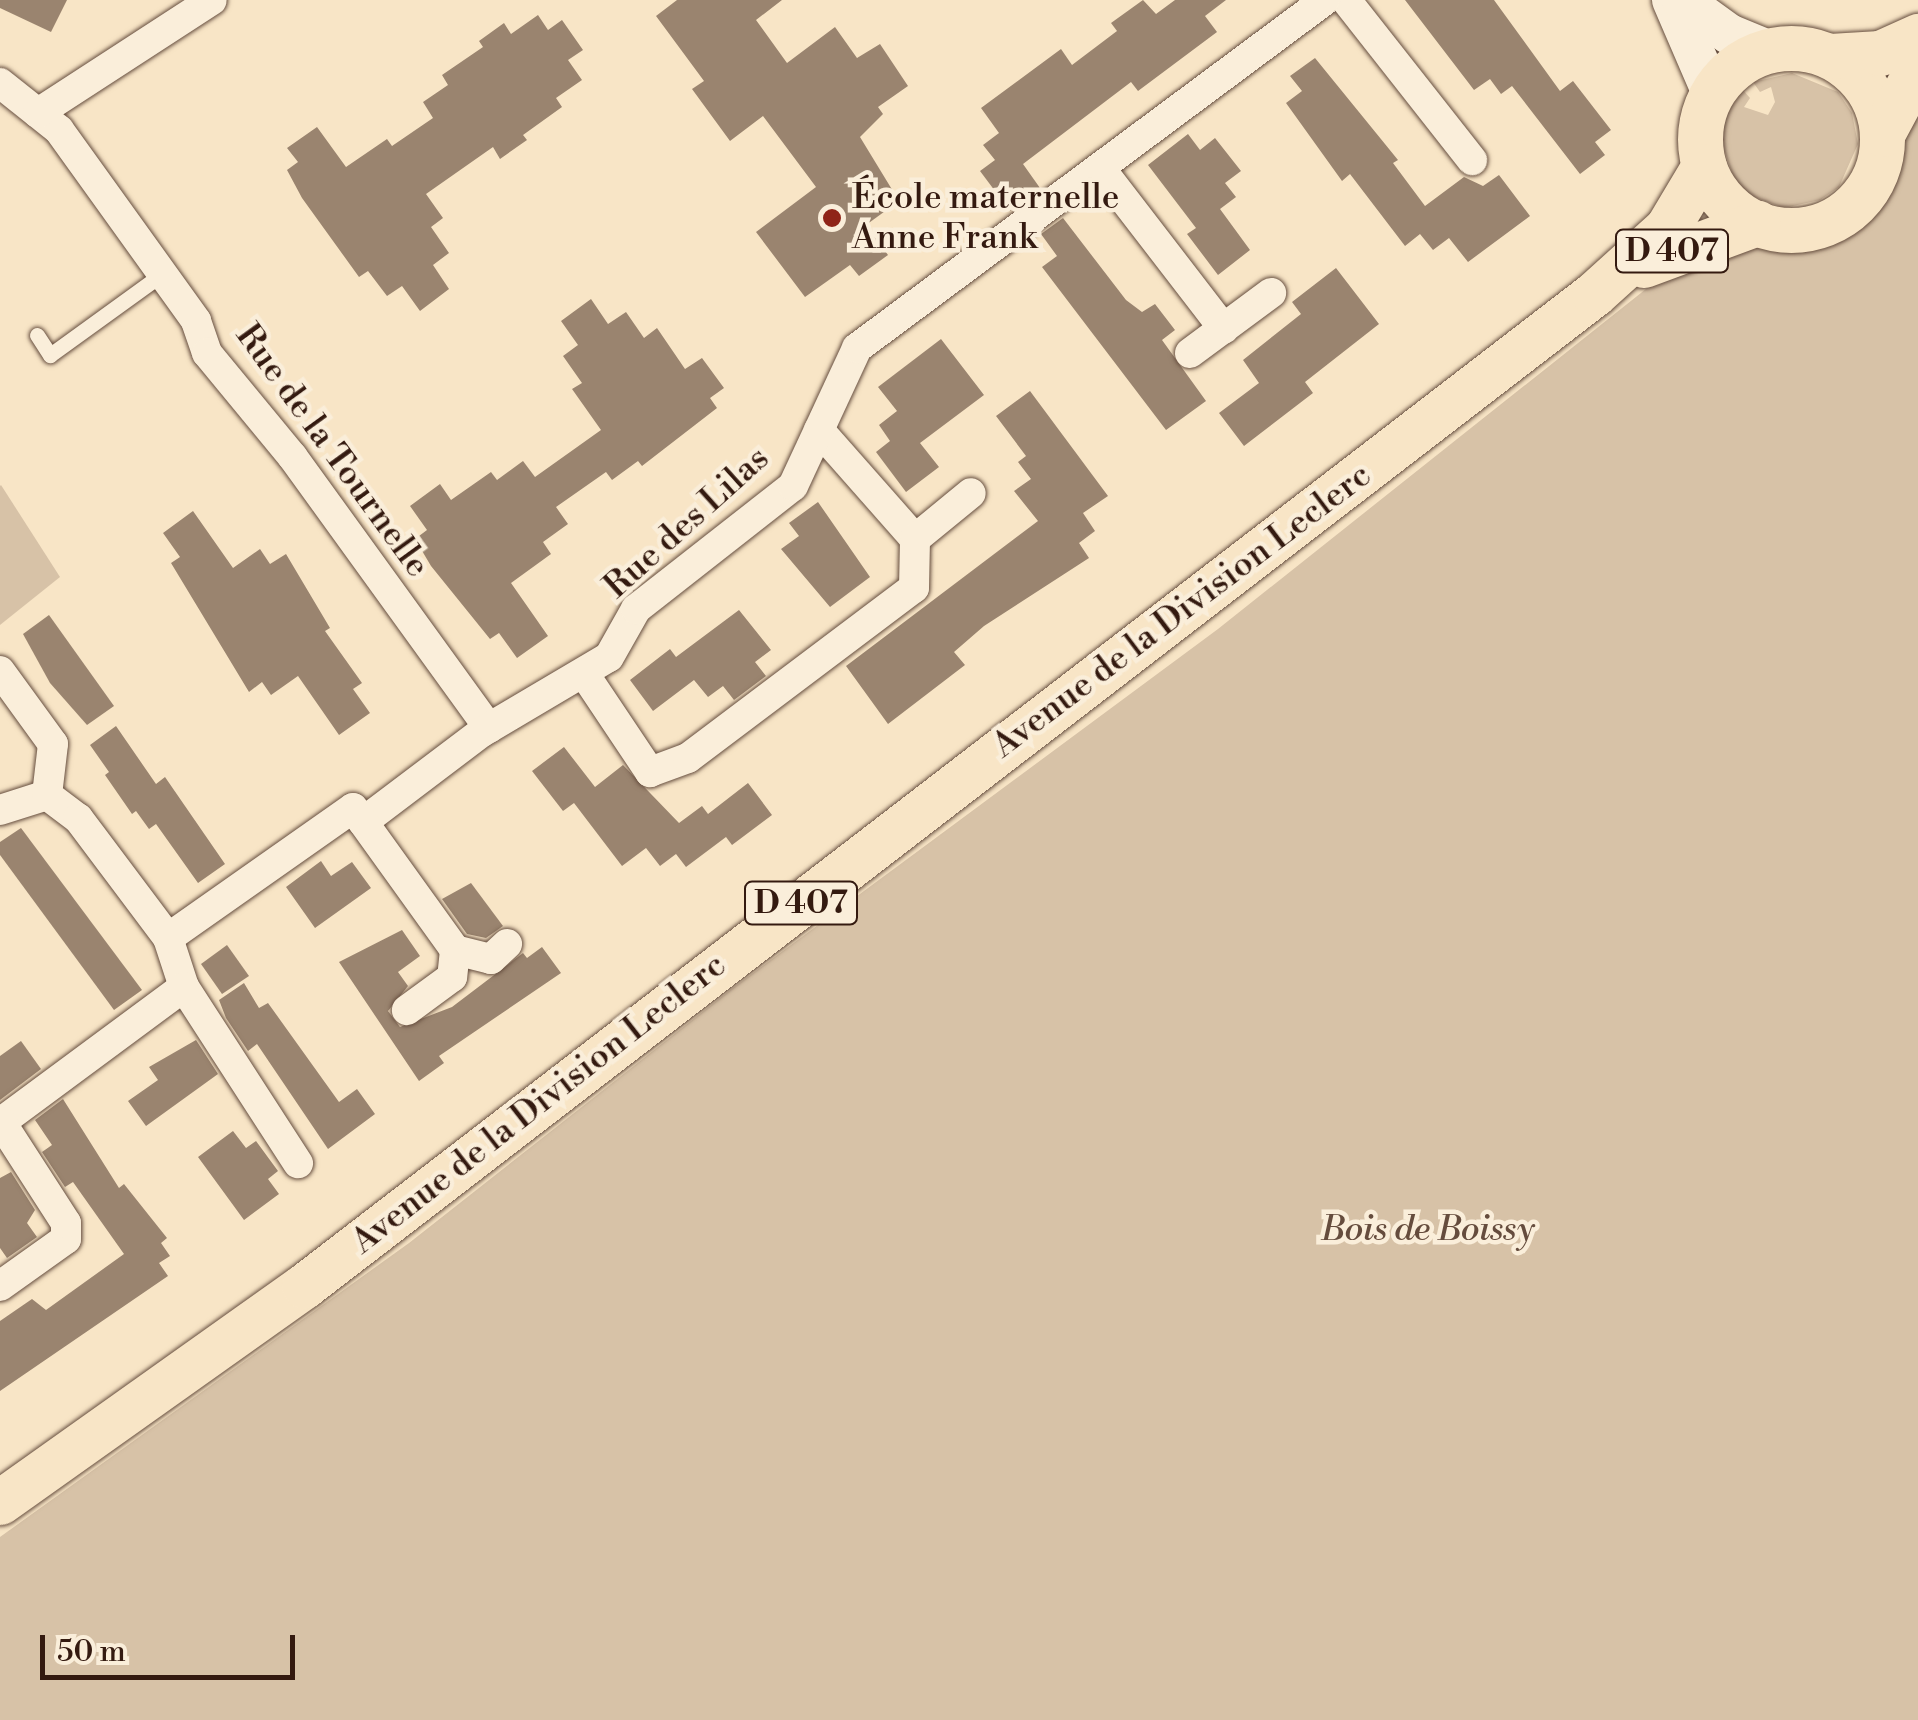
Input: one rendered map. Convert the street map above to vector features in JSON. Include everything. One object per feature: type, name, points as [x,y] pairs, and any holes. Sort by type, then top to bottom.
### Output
[{"type":"main road","points":[[1918,36],[1880,53],[1830,56],[1800,48],[1768,50],[1742,62],[1712,92],[1700,136],[1704,166],[1730,206],[1757,223],[1805,229],[1848,210],[1874,176],[1882,134],[1918,68]]},
{"type":"main road","points":[[1830,56],[1861,80],[1882,134]]},
{"type":"main road","name":"Avenue de la Division Leclerc","points":[[0,1502],[304,1286],[1594,294],[1667,228],[1704,166]]},
{"type":"main road","name":"Avenue de la Division Leclerc","points":[[1594,294],[1659,257],[1757,223]]},
{"type":"street","points":[[38,114],[212,0]]},
{"type":"street","name":"Rue des Lilas","points":[[363,822],[486,730],[585,676],[609,657],[636,609],[792,486],[857,348],[1325,0]]},
{"type":"street","points":[[1346,0],[1472,160]]},
{"type":"street","points":[[1672,0],[1712,92]]},
{"type":"street","points":[[1682,0],[1718,28],[1768,50]]},
{"type":"street","name":"Rue de la Tournelle","points":[[0,84],[59,130],[196,322],[207,352],[292,456],[486,730]]},
{"type":"street","points":[[1100,168],[1224,329]]},
{"type":"street","points":[[1190,353],[1271,293]]},
{"type":"street","points":[[585,676],[650,772],[688,758],[914,588],[914,539],[819,430]]},
{"type":"street","points":[[914,539],[970,493]]},
{"type":"street","points":[[0,671],[54,744],[47,795]]},
{"type":"street","points":[[0,810],[13,801],[47,795],[78,818],[168,938],[184,987],[298,1163]]},
{"type":"street","points":[[168,938],[353,808],[455,950],[490,958],[507,944]]},
{"type":"street","points":[[407,1010],[452,978],[455,950]]},
{"type":"street","points":[[0,1286],[66,1239],[66,1222],[0,1123],[184,987]]},
{"type":"lane","points":[[37,335],[50,354],[162,274]]},
{"type":"green space","points":[[1792,73],[1838,92],[1852,113],[1858,144],[1839,187],[1820,200],[1784,208],[1749,195],[1735,182],[1721,140],[1726,114],[1743,90],[1750,98],[1744,107],[1768,115],[1775,102],[1771,87],[1760,92],[1753,82]]},
{"type":"green space","name":"Bois de Boissy","points":[[1918,101],[1918,1720],[0,1720],[0,1537],[409,1243],[733,988],[1218,629],[1656,281],[1756,242],[1808,240],[1860,221],[1899,173],[1909,115]]},
{"type":"green space","points":[[0,486],[60,577],[0,625]]},
{"type":"building","points":[[0,0],[67,0],[51,32],[0,8]]},
{"type":"building","points":[[677,0],[782,0],[756,20],[787,63],[835,27],[857,58],[880,44],[908,86],[878,107],[883,114],[860,137],[899,201],[866,225],[888,255],[859,276],[850,265],[805,297],[756,232],[816,187],[763,116],[730,141],[692,89],[704,81],[656,16]]},
{"type":"building","points":[[1143,0],[1156,14],[1175,0],[1226,0],[1205,16],[1217,32],[1138,91],[1131,82],[1023,164],[1040,188],[1010,211],[980,171],[995,160],[983,145],[999,133],[981,108],[1061,49],[1072,65],[1117,31],[1111,23]]},
{"type":"building","points":[[1405,0],[1494,0],[1560,91],[1573,81],[1611,130],[1595,142],[1605,155],[1580,174],[1512,86],[1501,94],[1490,79],[1474,90]]},
{"type":"building","points":[[538,15],[548,30],[562,20],[583,50],[568,60],[582,80],[556,98],[562,107],[523,135],[527,140],[500,159],[493,147],[426,194],[443,218],[431,227],[449,253],[433,265],[449,289],[420,311],[402,286],[387,296],[368,271],[359,277],[302,198],[287,170],[298,162],[287,148],[317,127],[346,167],[387,139],[392,146],[433,118],[423,102],[448,85],[442,75],[483,47],[479,41],[504,23],[511,34]]},
{"type":"building","points":[[1315,58],[1398,160],[1393,163],[1425,206],[1464,177],[1483,186],[1499,175],[1530,216],[1468,262],[1449,238],[1433,250],[1420,234],[1405,246],[1350,174],[1342,181],[1286,103],[1302,91],[1290,76]]},
{"type":"building","points":[[1188,134],[1200,150],[1215,138],[1241,171],[1225,183],[1236,197],[1220,209],[1250,250],[1218,275],[1187,234],[1196,228],[1148,165]]},
{"type":"building","points":[[1063,218],[1126,300],[1142,312],[1155,304],[1175,330],[1162,340],[1206,401],[1166,430],[1042,267],[1057,256],[1041,234]]},
{"type":"building","points":[[1336,268],[1379,324],[1305,382],[1313,393],[1244,446],[1219,413],[1259,383],[1243,360],[1301,314],[1292,302]]},
{"type":"building","points":[[591,299],[608,324],[626,312],[644,338],[657,328],[685,369],[702,358],[724,388],[710,398],[717,408],[642,466],[638,461],[612,480],[606,472],[556,507],[568,524],[543,542],[551,554],[511,583],[548,636],[517,658],[499,633],[490,639],[431,566],[415,539],[427,530],[410,506],[440,484],[451,500],[491,472],[497,480],[523,461],[535,477],[601,430],[572,389],[582,383],[563,356],[578,345],[561,321]]},
{"type":"building","points":[[941,339],[984,395],[920,443],[939,467],[906,492],[876,452],[890,441],[879,425],[897,411],[878,387]]},
{"type":"building","points":[[1030,391],[1108,496],[1083,513],[1095,531],[1079,543],[1089,558],[984,626],[954,652],[965,665],[888,724],[846,666],[1038,521],[1014,491],[1031,479],[1018,462],[1026,456],[996,416]]},
{"type":"building","points":[[818,502],[870,577],[830,607],[781,549],[799,536],[789,523]]},
{"type":"building","points":[[193,511],[233,568],[260,549],[270,564],[286,554],[330,628],[325,631],[362,683],[353,689],[370,713],[339,735],[298,676],[271,695],[262,682],[249,692],[171,563],[180,557],[163,533]]},
{"type":"building","points":[[739,610],[771,650],[755,662],[766,676],[734,700],[723,686],[708,697],[694,680],[653,711],[630,680],[670,649],[676,657]]},
{"type":"building","points":[[49,615],[114,706],[87,725],[50,683],[23,634]]},
{"type":"building","points":[[116,726],[156,784],[165,777],[225,864],[198,883],[156,824],[149,829],[136,811],[132,814],[105,775],[109,772],[90,745]]},
{"type":"building","points":[[564,747],[595,787],[623,765],[679,823],[702,806],[708,814],[748,783],[772,815],[732,845],[726,837],[686,867],[676,854],[660,866],[646,848],[622,866],[574,803],[563,811],[532,771]]},
{"type":"building","points":[[21,828],[142,990],[114,1010],[0,855],[0,842]]},
{"type":"building","points":[[321,861],[331,876],[352,862],[371,888],[315,928],[286,887]]},
{"type":"building","points":[[471,883],[503,926],[486,938],[467,934],[442,899]]},
{"type":"building","points":[[402,930],[420,956],[398,972],[408,986],[388,1011],[400,1027],[452,1007],[523,953],[527,958],[542,947],[561,973],[439,1056],[444,1063],[419,1081],[339,962]]},
{"type":"building","points":[[227,945],[249,976],[222,994],[201,964]]},
{"type":"building","points":[[244,983],[259,1008],[268,1003],[339,1102],[357,1089],[375,1114],[328,1149],[257,1044],[248,1051],[226,1018],[219,1000]]},
{"type":"building","points":[[196,1040],[218,1074],[146,1126],[128,1101],[158,1080],[149,1067]]},
{"type":"building","points":[[21,1041],[41,1069],[0,1100],[0,1056]]},
{"type":"building","points":[[63,1099],[119,1188],[124,1184],[167,1238],[161,1243],[170,1256],[159,1263],[168,1276],[0,1391],[0,1321],[32,1299],[46,1310],[124,1254],[73,1182],[65,1187],[42,1152],[52,1145],[35,1120]]},
{"type":"building","points":[[233,1131],[246,1148],[256,1141],[278,1171],[268,1179],[279,1194],[244,1220],[198,1157]]},
{"type":"building","points":[[11,1172],[35,1210],[27,1223],[37,1237],[7,1258],[0,1248],[0,1178]]},
{"type":"place","name":"École maternelle Anne Frank","points":[[832,218]]}]
